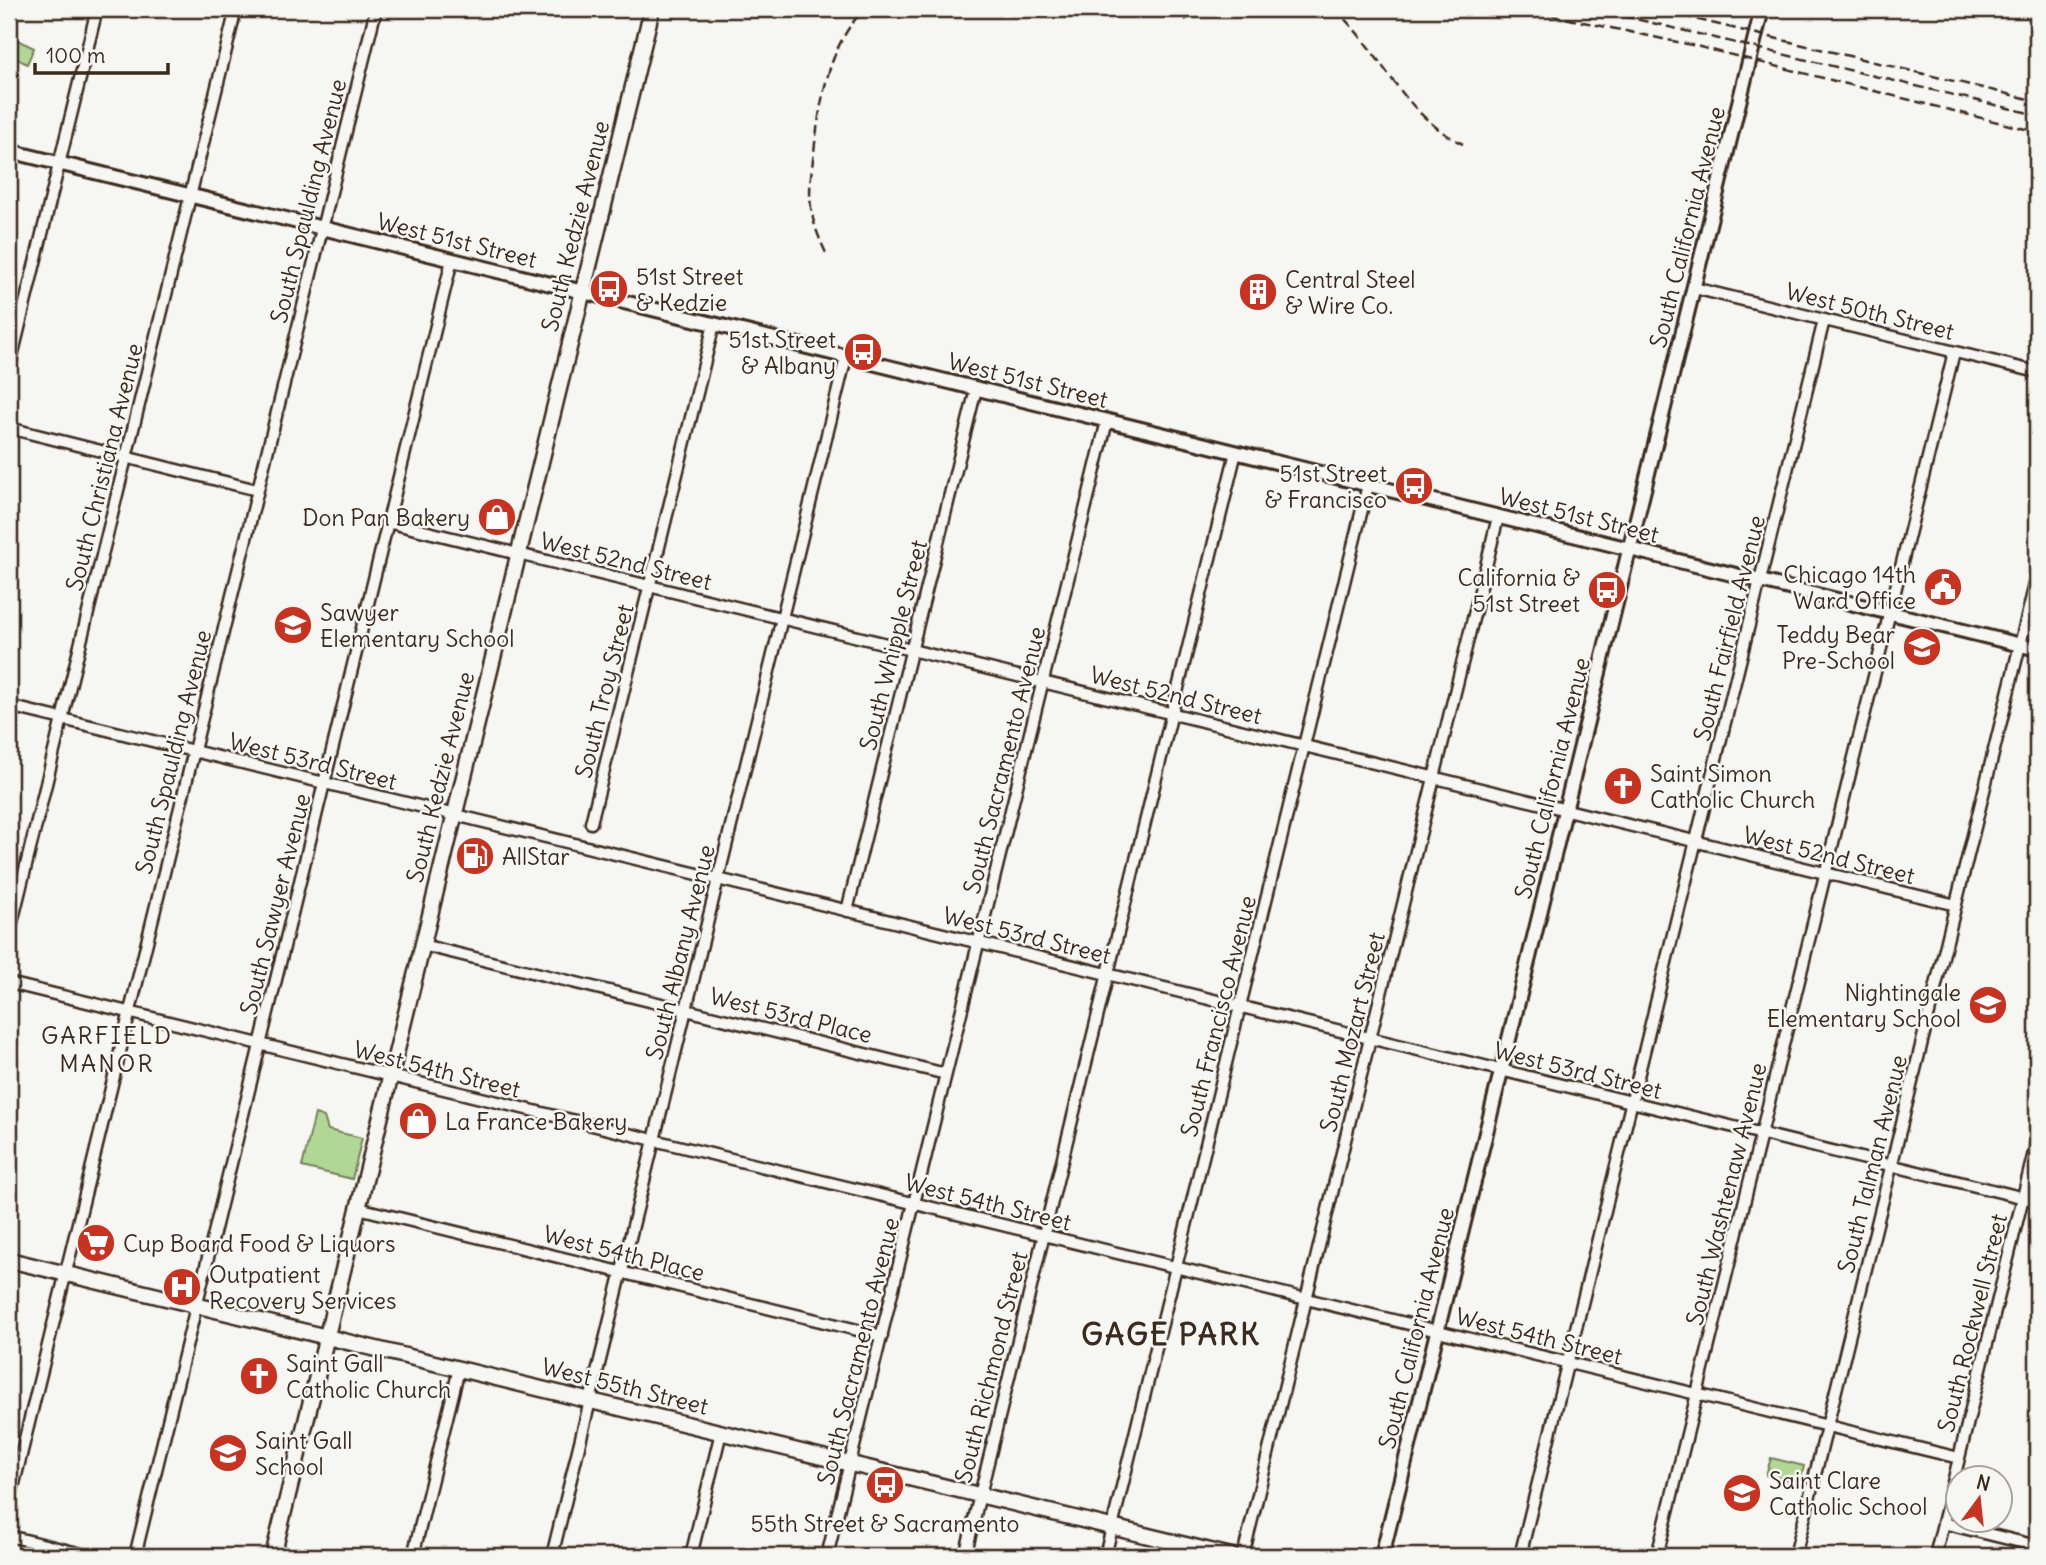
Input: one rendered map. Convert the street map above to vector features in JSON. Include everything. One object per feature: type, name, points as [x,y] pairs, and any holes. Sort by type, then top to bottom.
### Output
[{"type":"main road","name":"South Kedzie Avenue","points":[[273,1556],[652,9]]},
{"type":"main road","name":"West 55th Street","points":[[9,1259],[1231,1556]]},
{"type":"street","points":[[9,369],[97,9]]},
{"type":"street","name":"South Christiana Avenue","points":[[9,935],[236,9]]},
{"type":"street","name":"South Spaulding Avenue","points":[[9,1504],[376,9]]},
{"type":"street","name":"South California Avenue","points":[[1382,1556],[1762,9]]},
{"type":"street","name":"West 51st Street","points":[[9,151],[2037,649]]},
{"type":"street","name":"South Sawyer Avenue","points":[[135,1556],[452,260]]},
{"type":"street","name":"West 50th Street","points":[[1694,288],[2037,372]]},
{"type":"street","name":"South Fairfield Avenue","points":[[1520,1556],[1824,320]]},
{"type":"street","name":"South Troy Street","points":[[591,823],[714,324]]},
{"type":"street","name":"South Washtenaw Avenue","points":[[1657,1556],[1954,352]]},
{"type":"street","name":"South Albany Avenue","points":[[552,1556],[846,357]]},
{"type":"street","name":"South Whipple Street","points":[[847,911],[976,389]]},
{"type":"street","name":"South Sacramento Avenue","points":[[828,1556],[1107,421]]},
{"type":"street","points":[[9,428],[257,489]]},
{"type":"street","name":"South Richmond Street","points":[[965,1556],[1236,453]]},
{"type":"street","name":"South Francisco Avenue","points":[[1105,1556],[1368,485]]},
{"type":"street","name":"South Mozart Street","points":[[1243,1556],[1498,517]]},
{"type":"street","name":"West 52nd Street","points":[[387,522],[1956,905]]},
{"type":"street","name":"South Talman Avenue","points":[[1795,1556],[2037,576]]},
{"type":"street","name":"West 53rd Street","points":[[9,706],[2037,1201]]},
{"type":"street","name":"West 53rd Place","points":[[422,945],[946,1073]]},
{"type":"street","name":"West 54th Street","points":[[9,983],[1959,1458]]},
{"type":"street","name":"South Rockwell Street","points":[[1934,1556],[2037,1140]]},
{"type":"street","name":"West 54th Place","points":[[358,1208],[882,1336]]},
{"type":"street","points":[[413,1556],[459,1369]]},
{"type":"street","points":[[691,1556],[721,1432]]},
{"type":"street","points":[[1943,1523],[2037,1546]]},
{"type":"street","points":[[9,1536],[90,1556]]},
{"type":"green space","points":[[9,36],[34,48],[27,64],[9,55]]},
{"type":"green space","points":[[315,1114],[324,1117],[328,1130],[362,1138],[352,1179],[302,1167]]},
{"type":"green space","points":[[1771,1458],[1804,1466],[1800,1483],[1766,1475]]},
{"type":"railway","points":[[826,253],[815,225],[810,199],[818,125],[824,89],[835,55],[852,23],[864,9]]},
{"type":"railway","points":[[1185,20],[1199,9]]},
{"type":"railway","points":[[1334,9],[1351,26],[1424,117],[1463,144]]},
{"type":"railway","points":[[1499,9],[1533,17]]},
{"type":"railway","points":[[1522,9],[1696,46],[2037,132]]},
{"type":"railway","points":[[1594,9],[2037,115]]},
{"type":"railway","points":[[1653,9],[2037,101]]},
{"type":"place","name":"51st Street & Kedzie","points":[[609,289]]},
{"type":"place","name":"Central Steel & Wire Co.","points":[[1258,292]]},
{"type":"place","name":"51st Street & Albany","points":[[863,352]]},
{"type":"place","name":"51st Street & Francisco","points":[[1414,486]]},
{"type":"place","name":"Don Pan Bakery","points":[[497,517]]},
{"type":"place","name":"Chicago 14th Ward Office","points":[[1943,587]]},
{"type":"place","name":"California & 51st Street","points":[[1607,590]]},
{"type":"place","name":"Sawyer Elementary School","points":[[293,625]]},
{"type":"place","name":"Teddy Bear Pre-School","points":[[1922,647]]},
{"type":"place","name":"Saint Simon Catholic Church","points":[[1623,786]]},
{"type":"place","name":"AllStar","points":[[475,856]]},
{"type":"place","name":"Nightingale Elementary School","points":[[1988,1005]]},
{"type":"place","name":"La France Bakery","points":[[418,1121]]},
{"type":"place","name":"Cup Board Food & Liquors","points":[[96,1243]]},
{"type":"place","name":"Outpatient Recovery Services","points":[[182,1287]]},
{"type":"place","name":"Saint Gall Catholic Church","points":[[259,1376]]},
{"type":"place","name":"Saint Gall School","points":[[228,1453]]},
{"type":"place","name":"55th Street & Sacramento","points":[[885,1485]]},
{"type":"place","name":"Saint Clare Catholic School","points":[[1742,1493]]},
{"type":"district","name":"GARFIELD MANOR","points":[[107,1049]]},
{"type":"district","name":"GAGE PARK","points":[[1171,1334]]}]
